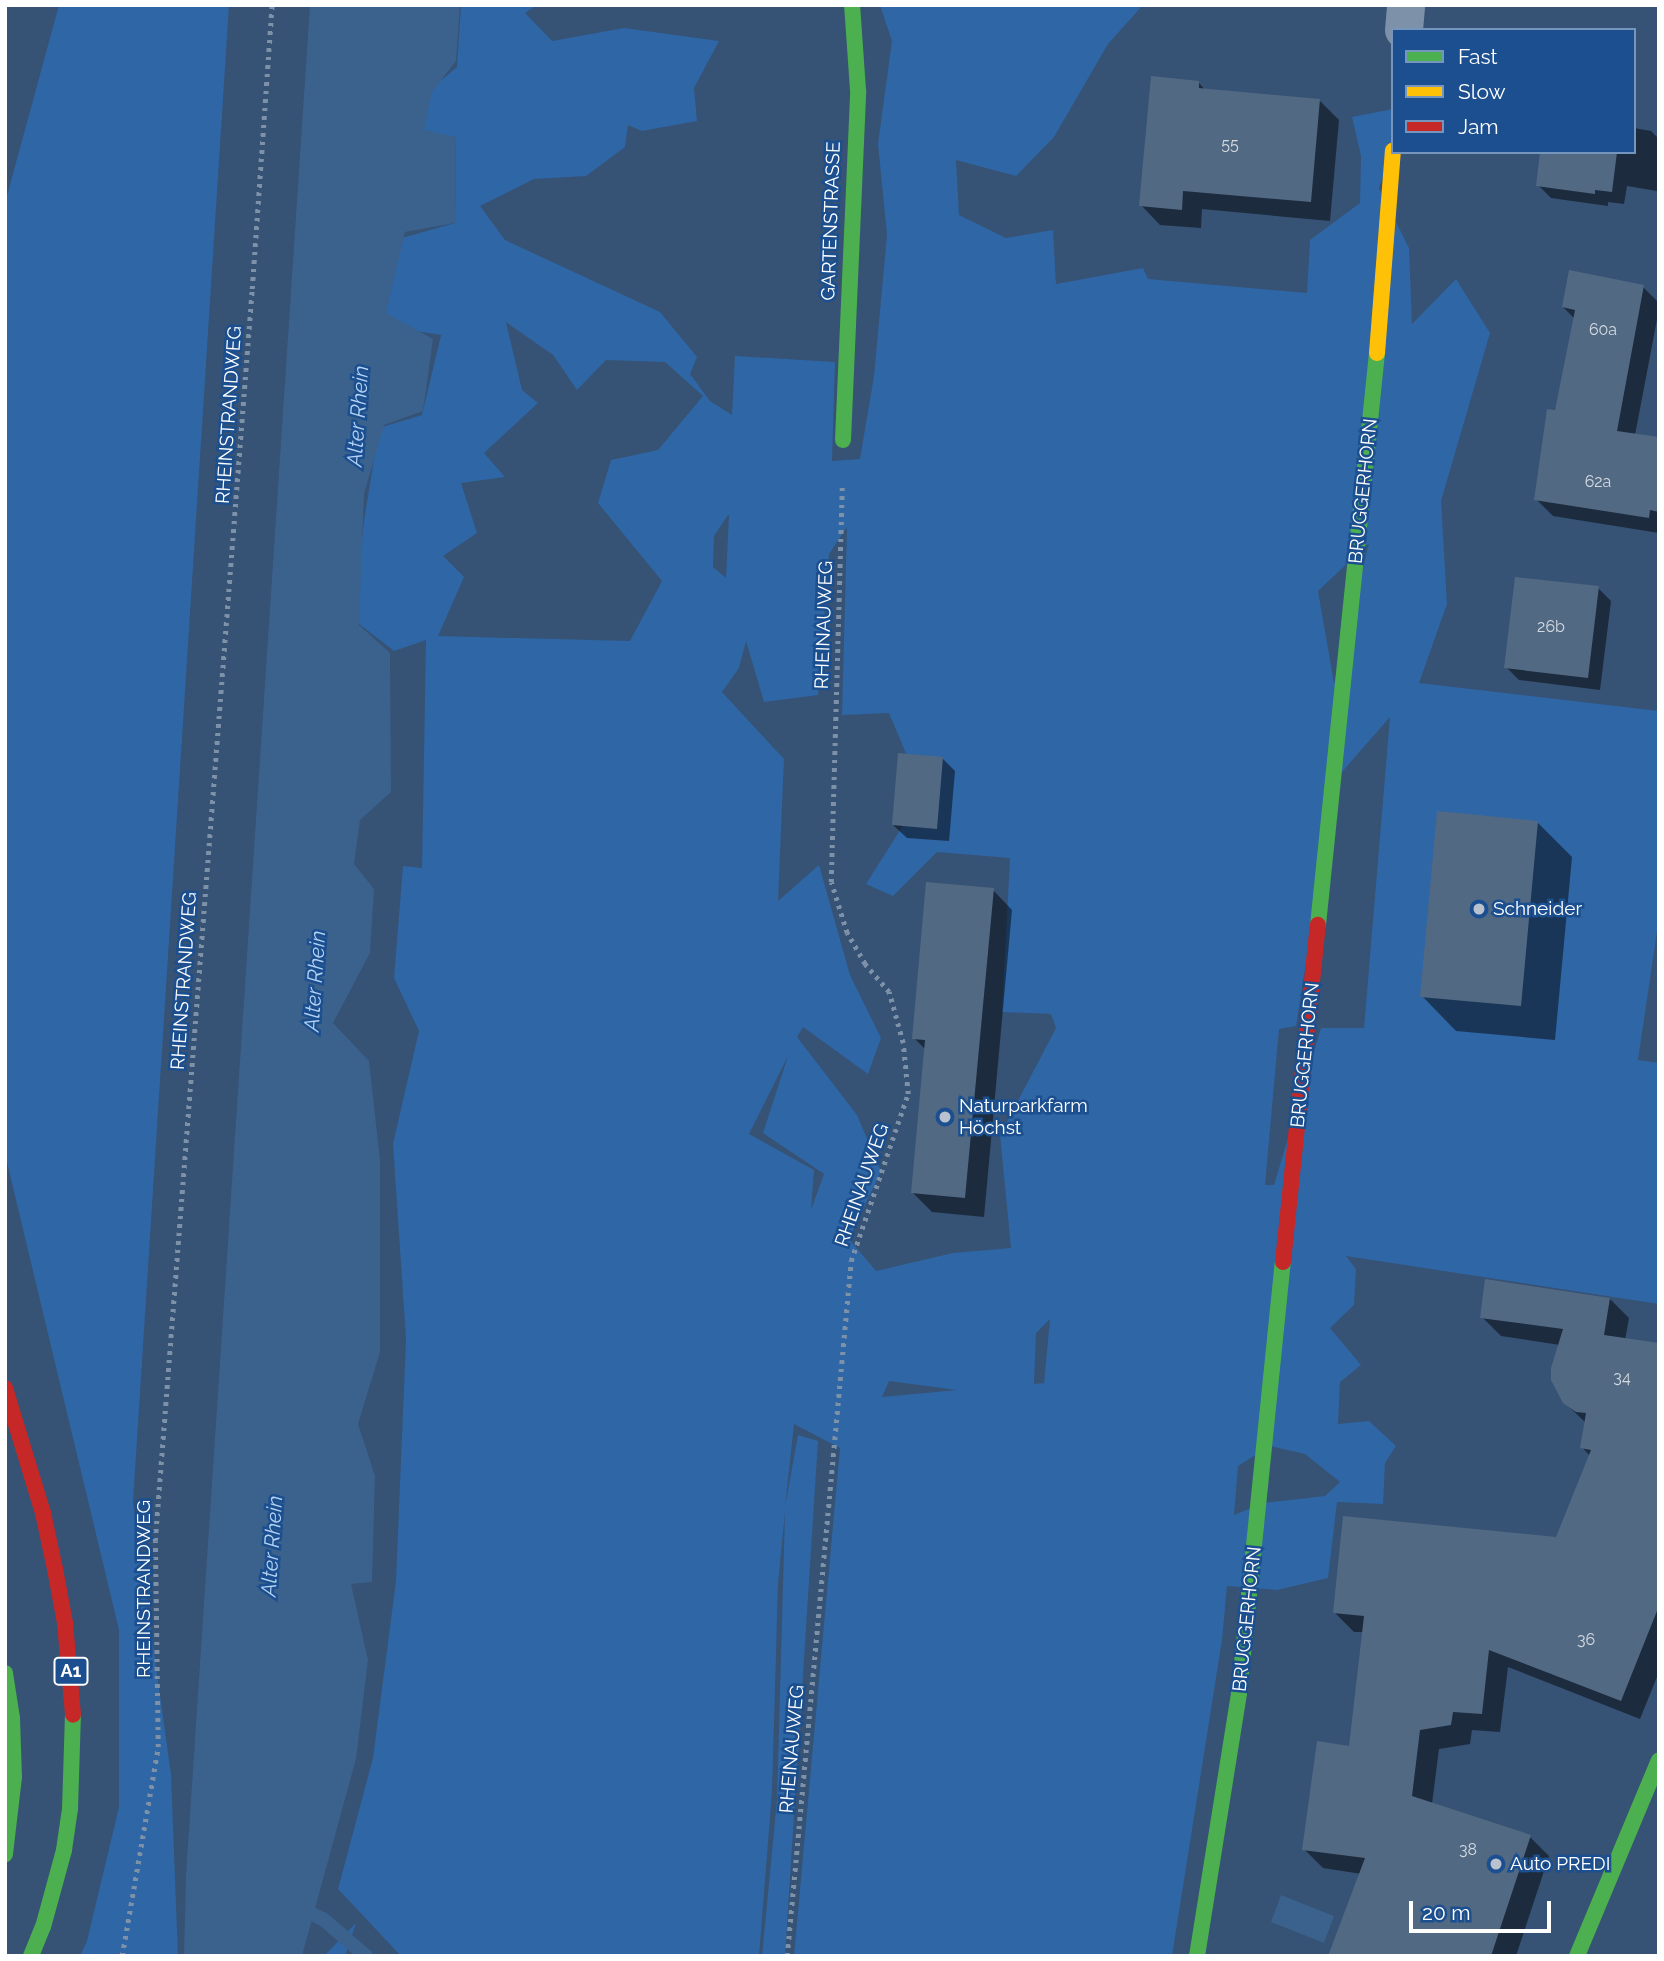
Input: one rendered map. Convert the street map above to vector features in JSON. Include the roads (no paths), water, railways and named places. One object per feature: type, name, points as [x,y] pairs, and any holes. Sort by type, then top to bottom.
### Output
[{"type":"main road","name":"GARTENSTRASSE","points":[[843,440],[858,90],[852,5]]},
{"type":"main road","name":"BRUGGERHORN","points":[[1197,1956],[1240,1693],[1380,323],[1393,154]]},
{"type":"main road","name":"A1","points":[[5,1388],[43,1513],[55,1569],[67,1635],[74,1725],[70,1809],[64,1850],[43,1927],[31,1956]]},
{"type":"main road","points":[[5,1673],[14,1766],[5,1854]]},
{"type":"main road","points":[[1577,1956],[1659,1760]]},
{"type":"street","points":[[1404,28],[1406,5]]},
{"type":"water","name":"Alter Rhein","points":[[310,5],[460,5],[456,61],[432,92],[424,130],[456,137],[455,223],[405,232],[386,313],[433,339],[423,411],[384,425],[364,494],[359,625],[390,653],[391,792],[360,820],[354,864],[374,889],[370,953],[333,1023],[369,1061],[380,1160],[380,1352],[358,1424],[375,1476],[372,1582],[351,1584],[368,1660],[356,1759],[302,1956],[184,1956],[186,1875]]},
{"type":"water","points":[[1281,1895],[1334,1916],[1324,1943],[1271,1922]]},
{"type":"waterway","points":[[300,1908],[323,1919],[366,1956]]},
{"type":"place","name":"Schneider","points":[[1479,909]]},
{"type":"place","name":"Naturparkfarm Höchst","points":[[945,1117]]},
{"type":"place","name":"Auto PREDI","points":[[1496,1864]]}]
